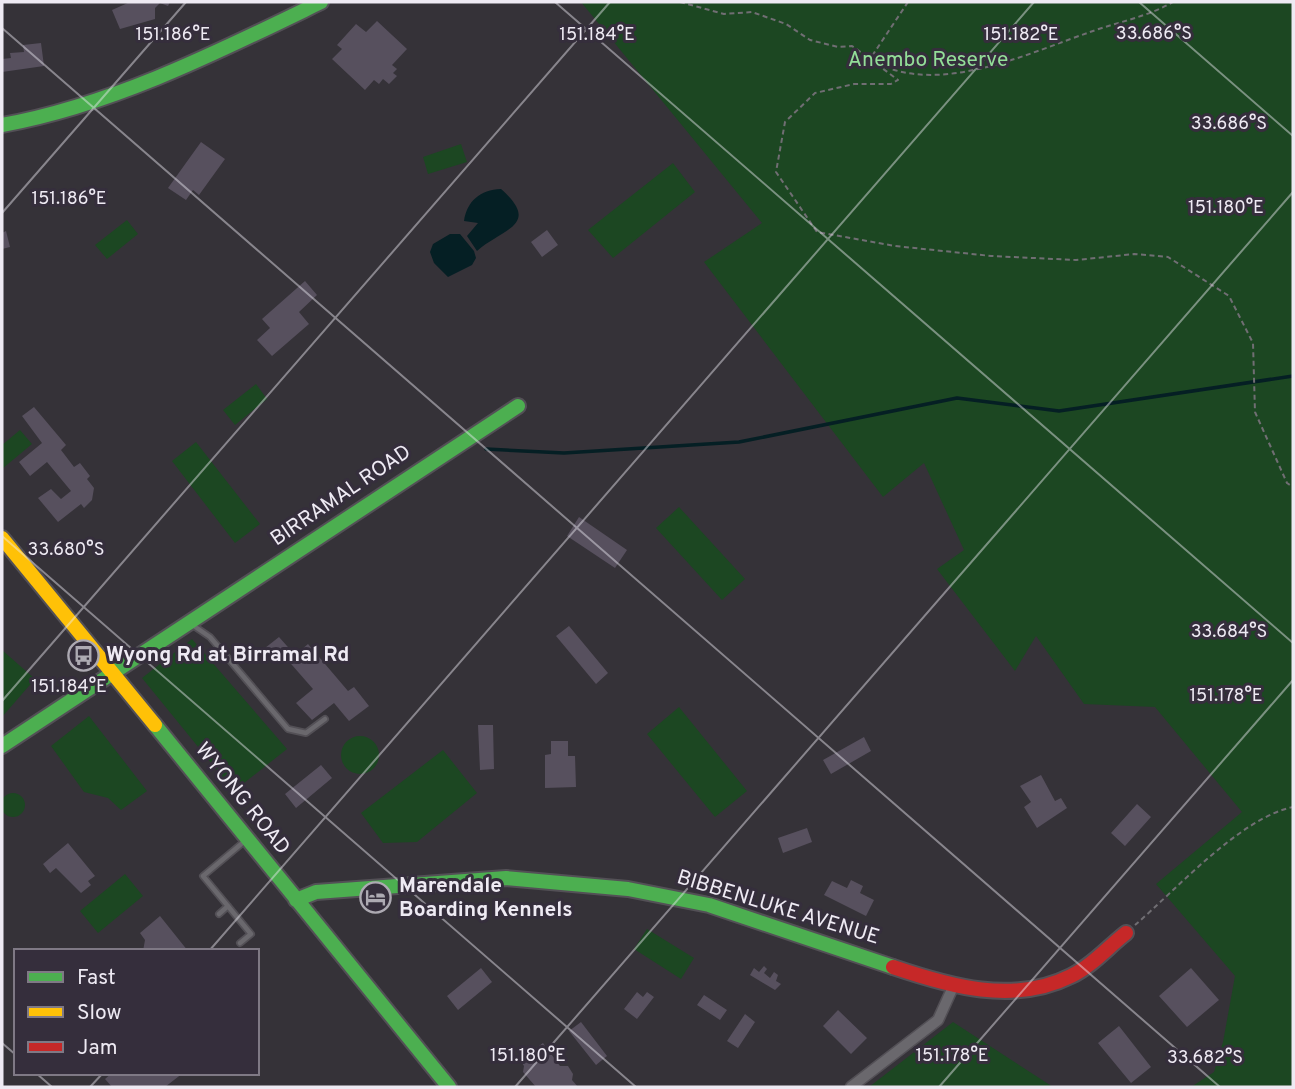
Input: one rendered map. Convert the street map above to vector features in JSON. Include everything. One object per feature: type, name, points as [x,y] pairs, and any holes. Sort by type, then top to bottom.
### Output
[{"type":"street","points":[[2,125],[57,115],[231,46],[321,2]]},
{"type":"street","name":"BIRRAMAL ROAD","points":[[2,746],[115,675],[415,471],[518,407]]},
{"type":"street","name":"WYONG ROAD","points":[[2,538],[449,1087]]},
{"type":"street","name":"BIBBENLUKE AVENUE","points":[[296,900],[316,892],[473,879],[529,879],[628,889],[709,905],[953,987],[992,990],[1024,988],[1071,976],[1126,933]]},
{"type":"street","points":[[851,1087],[938,1020],[953,987]]},
{"type":"lane","points":[[191,624],[210,638],[288,729],[306,733],[325,719]]},
{"type":"lane","points":[[240,943],[251,934],[203,876],[247,839]]},
{"type":"lane","points":[[219,914],[228,906]]},
{"type":"path","points":[[680,2],[724,14],[752,12],[786,24],[810,40],[838,47],[852,46],[898,80],[891,84],[854,84],[815,93],[785,122],[776,172],[817,232],[895,246],[991,256],[1076,260],[1134,254],[1168,257],[1228,296],[1253,343],[1255,412],[1287,483],[1293,487]]},
{"type":"path","points":[[870,59],[908,2]]},
{"type":"path","points":[[870,59],[906,72],[970,72],[1098,29],[1133,21],[1173,2]]},
{"type":"path","points":[[1126,933],[1248,826],[1280,810],[1293,807]]},
{"type":"green space","name":"Anembo Reserve","points":[[581,2],[1293,2],[1293,1087],[1191,1087],[1214,1072],[1223,1042],[1235,976],[1156,884],[1242,812],[1155,707],[1084,704],[1036,636],[1015,671],[937,569],[964,550],[924,463],[883,497],[704,262],[762,223]]},
{"type":"green space","points":[[461,144],[467,162],[428,174],[423,157]]},
{"type":"green space","points":[[673,163],[695,192],[613,258],[588,230]]},
{"type":"green space","points":[[127,220],[138,234],[107,259],[95,245]]},
{"type":"green space","points":[[256,384],[267,399],[235,425],[223,410]]},
{"type":"green space","points":[[20,430],[32,444],[2,469],[2,445]]},
{"type":"green space","points":[[196,442],[260,524],[235,543],[172,461]]},
{"type":"green space","points":[[679,507],[745,579],[722,600],[656,528]]},
{"type":"green space","points":[[192,639],[287,749],[234,791],[142,678]]},
{"type":"green space","points":[[2,650],[35,679],[2,717]]},
{"type":"green space","points":[[679,707],[747,791],[715,817],[647,734]]},
{"type":"green space","points":[[89,716],[147,791],[121,810],[108,798],[84,792],[51,746]]},
{"type":"green space","points":[[360,736],[373,742],[379,755],[373,768],[360,774],[347,768],[341,755],[347,742]]},
{"type":"green space","points":[[443,750],[477,793],[417,842],[383,843],[361,813]]},
{"type":"green space","points":[[13,793],[22,796],[25,805],[22,814],[13,817],[4,814],[1,805],[4,796]]},
{"type":"green space","points":[[125,874],[143,896],[98,933],[80,911]]},
{"type":"green space","points":[[647,929],[694,958],[681,979],[634,949]]},
{"type":"green space","points":[[953,1022],[1053,1087],[869,1087]]},
{"type":"water","points":[[501,189],[513,201],[518,211],[518,219],[514,225],[477,251],[467,236],[478,223],[464,221],[468,208],[481,194]]},
{"type":"water","points":[[450,234],[460,234],[474,251],[476,258],[472,265],[448,277],[434,263],[430,252],[433,244]]},
{"type":"building","points":[[130,2],[170,2],[168,6],[160,3],[155,8],[155,19],[120,29],[112,10]]},
{"type":"building","points":[[377,21],[407,49],[392,65],[397,69],[393,73],[397,76],[389,84],[383,79],[379,84],[374,80],[365,90],[332,59],[342,49],[337,45],[356,24],[366,32]]},
{"type":"building","points":[[41,43],[44,66],[2,72],[2,59],[11,58],[10,53],[24,52],[23,45]]},
{"type":"building","points":[[201,142],[225,159],[199,195],[193,190],[186,200],[168,188]]},
{"type":"building","points":[[547,230],[558,245],[542,257],[531,242]]},
{"type":"building","points":[[6,231],[10,247],[2,249],[2,233]]},
{"type":"building","points":[[305,281],[317,295],[299,312],[309,324],[272,356],[257,340],[270,328],[262,319]]},
{"type":"building","points":[[34,407],[66,445],[61,450],[74,467],[80,463],[90,476],[87,479],[94,488],[92,500],[84,508],[81,504],[58,522],[38,498],[51,489],[61,499],[71,491],[47,462],[30,476],[19,462],[42,443],[22,416]]},
{"type":"building","points":[[579,517],[627,550],[615,568],[567,536]]},
{"type":"building","points":[[569,626],[608,673],[596,684],[556,636]]},
{"type":"building","points":[[279,637],[295,655],[308,644],[348,691],[354,687],[369,706],[349,721],[334,703],[312,720],[296,703],[313,689],[285,657],[279,664],[265,648]]},
{"type":"building","points":[[478,725],[493,725],[494,769],[480,770]]},
{"type":"building","points":[[864,737],[871,751],[831,774],[823,760]]},
{"type":"building","points":[[551,741],[568,741],[568,756],[575,756],[576,787],[545,788],[545,755],[551,754]]},
{"type":"building","points":[[321,765],[332,778],[296,808],[285,794]]},
{"type":"building","points":[[1041,775],[1055,801],[1061,798],[1067,808],[1037,828],[1024,807],[1031,802],[1020,786]]},
{"type":"building","points":[[1137,804],[1151,817],[1125,846],[1111,833]]},
{"type":"building","points":[[807,828],[812,842],[783,853],[778,838]]},
{"type":"building","points":[[68,843],[95,876],[88,881],[91,885],[81,893],[56,868],[50,873],[43,864]]},
{"type":"building","points":[[851,880],[863,886],[860,893],[874,900],[866,916],[824,895],[832,881],[847,888]]},
{"type":"building","points":[[160,916],[186,949],[143,949],[145,940],[140,933]]},
{"type":"building","points":[[764,966],[767,969],[764,973],[770,978],[774,972],[778,975],[776,981],[781,984],[775,990],[750,975],[754,968],[759,972]]},
{"type":"building","points":[[481,968],[492,982],[458,1010],[447,996]]},
{"type":"building","points":[[1191,968],[1219,1000],[1187,1027],[1159,996]]},
{"type":"building","points":[[637,992],[643,997],[647,992],[654,997],[637,1019],[624,1009]]},
{"type":"building","points":[[704,995],[727,1010],[720,1020],[697,1005]]},
{"type":"building","points":[[838,1010],[867,1038],[851,1054],[823,1026]]},
{"type":"building","points":[[745,1014],[755,1022],[738,1048],[727,1041]]},
{"type":"building","points":[[581,1022],[607,1056],[596,1065],[569,1031]]},
{"type":"building","points":[[1119,1026],[1151,1067],[1131,1083],[1098,1043]]},
{"type":"building","points":[[543,1043],[560,1066],[568,1066],[573,1074],[572,1080],[578,1087],[536,1087],[523,1072],[524,1066],[520,1060]]},
{"type":"building","points":[[110,1075],[180,1075],[165,1087],[112,1087],[105,1079]]},
{"type":"waterway","points":[[486,449],[564,453],[739,442],[957,398],[1059,411],[1293,376]]},
{"type":"traffic: fast","points":[[2,125],[43,116],[125,90],[205,57],[321,2]]},
{"type":"traffic: fast","points":[[2,746],[518,406]]},
{"type":"traffic: fast","points":[[155,725],[449,1087]]},
{"type":"traffic: fast","points":[[296,900],[316,892],[506,878],[628,889],[709,905],[893,967]]},
{"type":"traffic: slow","points":[[2,538],[155,725]]},
{"type":"traffic: jam","points":[[893,967],[981,990],[1027,990],[1049,985],[1079,972],[1126,933]]},
{"type":"place","name":"Wyong Rd at Birramal Rd","points":[[83,655]]},
{"type":"place","name":"Marendale Boarding Kennels","points":[[376,898]]}]
